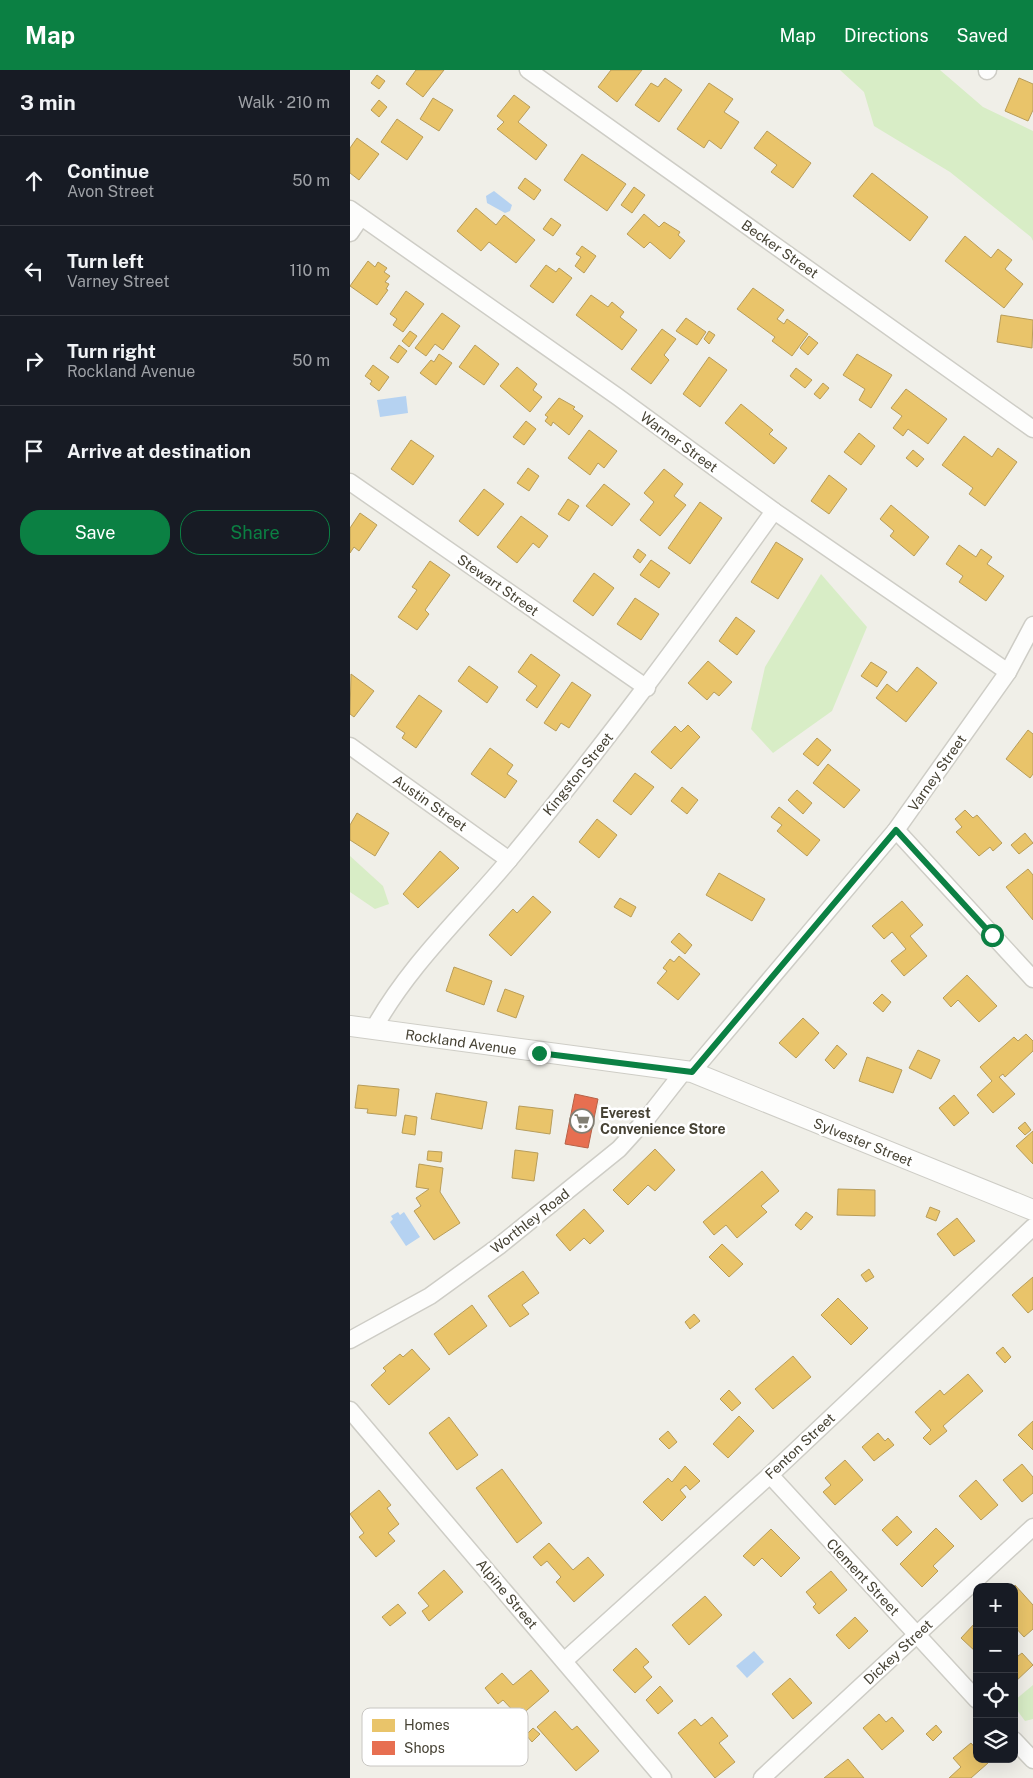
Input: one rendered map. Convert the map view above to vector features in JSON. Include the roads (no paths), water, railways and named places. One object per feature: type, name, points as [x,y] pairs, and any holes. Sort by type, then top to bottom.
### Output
[{"type":"street","name":"Becker Street","points":[[528,70],[1033,429]]},
{"type":"street","points":[[350,233],[356,213]]},
{"type":"street","name":"Warner Street","points":[[356,213],[618,397],[774,511],[1008,672]]},
{"type":"street","name":"Stewart Street","points":[[350,482],[647,688]]},
{"type":"street","name":"Kingston Street","points":[[373,1030],[386,1006],[417,966],[509,860],[647,688],[774,511]]},
{"type":"street","name":"Varney Street","points":[[688,1072],[896,830],[1008,672],[1028,650],[1033,625]]},
{"type":"street","name":"Austin Street","points":[[350,746],[509,860]]},
{"type":"street","points":[[896,830],[1033,979]]},
{"type":"street","name":"Rockland Avenue","points":[[350,1026],[688,1072]]},
{"type":"street","name":"Sylvester Street","points":[[688,1072],[1033,1210]]},
{"type":"street","name":"Worthley Road","points":[[350,1340],[430,1296],[499,1246],[619,1149],[688,1072]]},
{"type":"street","name":"Fenton Street","points":[[564,1662],[770,1475],[1033,1227]]},
{"type":"street","name":"Alpine Street","points":[[350,1410],[663,1778]]},
{"type":"street","name":"Clement Street","points":[[770,1475],[973,1696]]},
{"type":"street","name":"Dickey Street","points":[[762,1778],[1033,1527]]},
{"type":"street","points":[[1018,1744],[1033,1760]]},
{"type":"water","points":[[494,191],[512,205],[510,211],[505,213],[487,203],[486,196]]},
{"type":"water","points":[[406,396],[408,413],[380,417],[377,400]]},
{"type":"water","points":[[398,1212],[400,1215],[404,1212],[420,1237],[406,1246],[390,1222],[393,1219],[391,1216]]},
{"type":"water","points":[[754,1651],[764,1662],[747,1678],[736,1666]]},
{"type":"place","name":"Everest Convenience Store","points":[[582,1121]]}]
